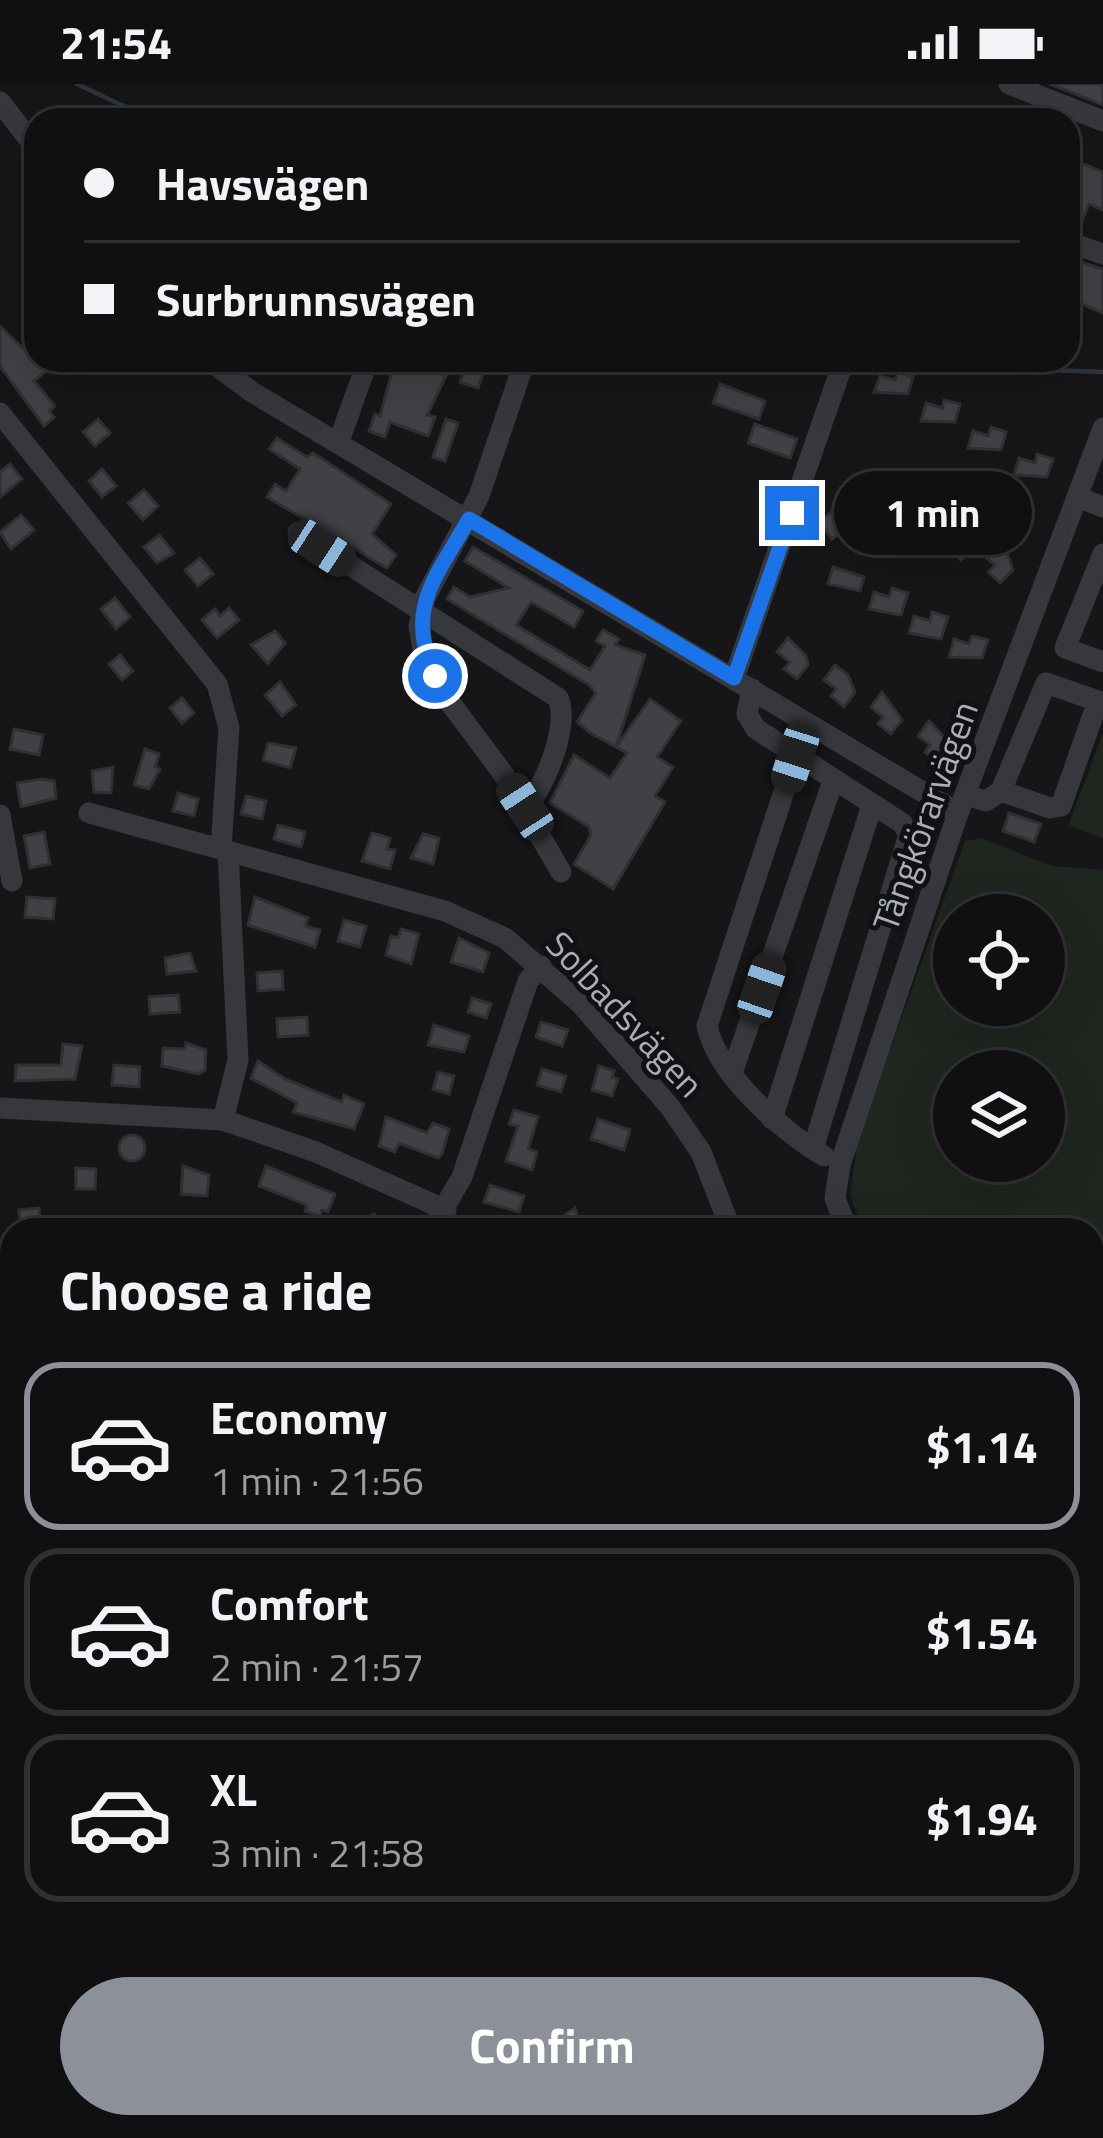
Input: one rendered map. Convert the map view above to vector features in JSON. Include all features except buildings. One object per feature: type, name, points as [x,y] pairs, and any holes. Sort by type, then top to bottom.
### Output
[{"type":"street","points":[[1009,84],[1070,108]]},
{"type":"street","points":[[1,107],[24,134]]},
{"type":"street","points":[[225,372],[743,683],[962,804],[986,801],[1001,791],[1046,683],[1098,701],[1061,806],[1050,808],[1001,791]]},
{"type":"street","points":[[339,441],[364,372]]},
{"type":"street","points":[[521,372],[469,519],[420,612],[420,637],[440,686],[525,807],[561,872]]},
{"type":"street","points":[[813,1149],[910,844],[902,823],[795,758],[750,721],[743,683],[840,372]]},
{"type":"street","points":[[0,413],[217,684],[229,728],[225,850],[238,1060],[224,1120]]},
{"type":"street","name":"Tångkörarvägen","points":[[842,1218],[835,1198],[840,1166],[962,804],[1103,428]]},
{"type":"street","points":[[1078,497],[1103,507]]},
{"type":"street","points":[[298,532],[559,698],[562,720],[536,795],[525,807]]},
{"type":"street","points":[[1103,554],[1065,648],[1103,662]]},
{"type":"street","points":[[795,758],[707,1026],[733,1070],[772,1119],[840,1166]]},
{"type":"street","points":[[733,1070],[832,781]]},
{"type":"street","points":[[772,1119],[872,805]]},
{"type":"street","name":"Solbadsvägen","points":[[89,813],[468,919],[541,966],[580,1003],[689,1132],[727,1218]]},
{"type":"street","points":[[1,822],[12,881]]},
{"type":"street","points":[[440,1218],[528,981],[541,966]]},
{"type":"street","points":[[868,974],[900,987]]},
{"type":"street","points":[[0,1108],[224,1120],[316,1152],[446,1210]]},
{"type":"street","points":[[718,1218],[723,1208]]},
{"type":"shaded area","points":[[1103,733],[1103,838],[1068,826]]},
{"type":"shaded area","points":[[981,838],[1052,866],[1103,870],[1103,1218],[859,1218],[850,1195],[858,1139],[933,930],[933,1026],[1065,1026],[1065,894],[946,894],[965,841]]},
{"type":"waterway","points":[[77,84],[128,108]]},
{"type":"waterway","points":[[1080,371],[1103,372]]},
{"type":"route","points":[[435,676],[420,637],[420,612],[469,519],[734,678],[792,513]]}]
